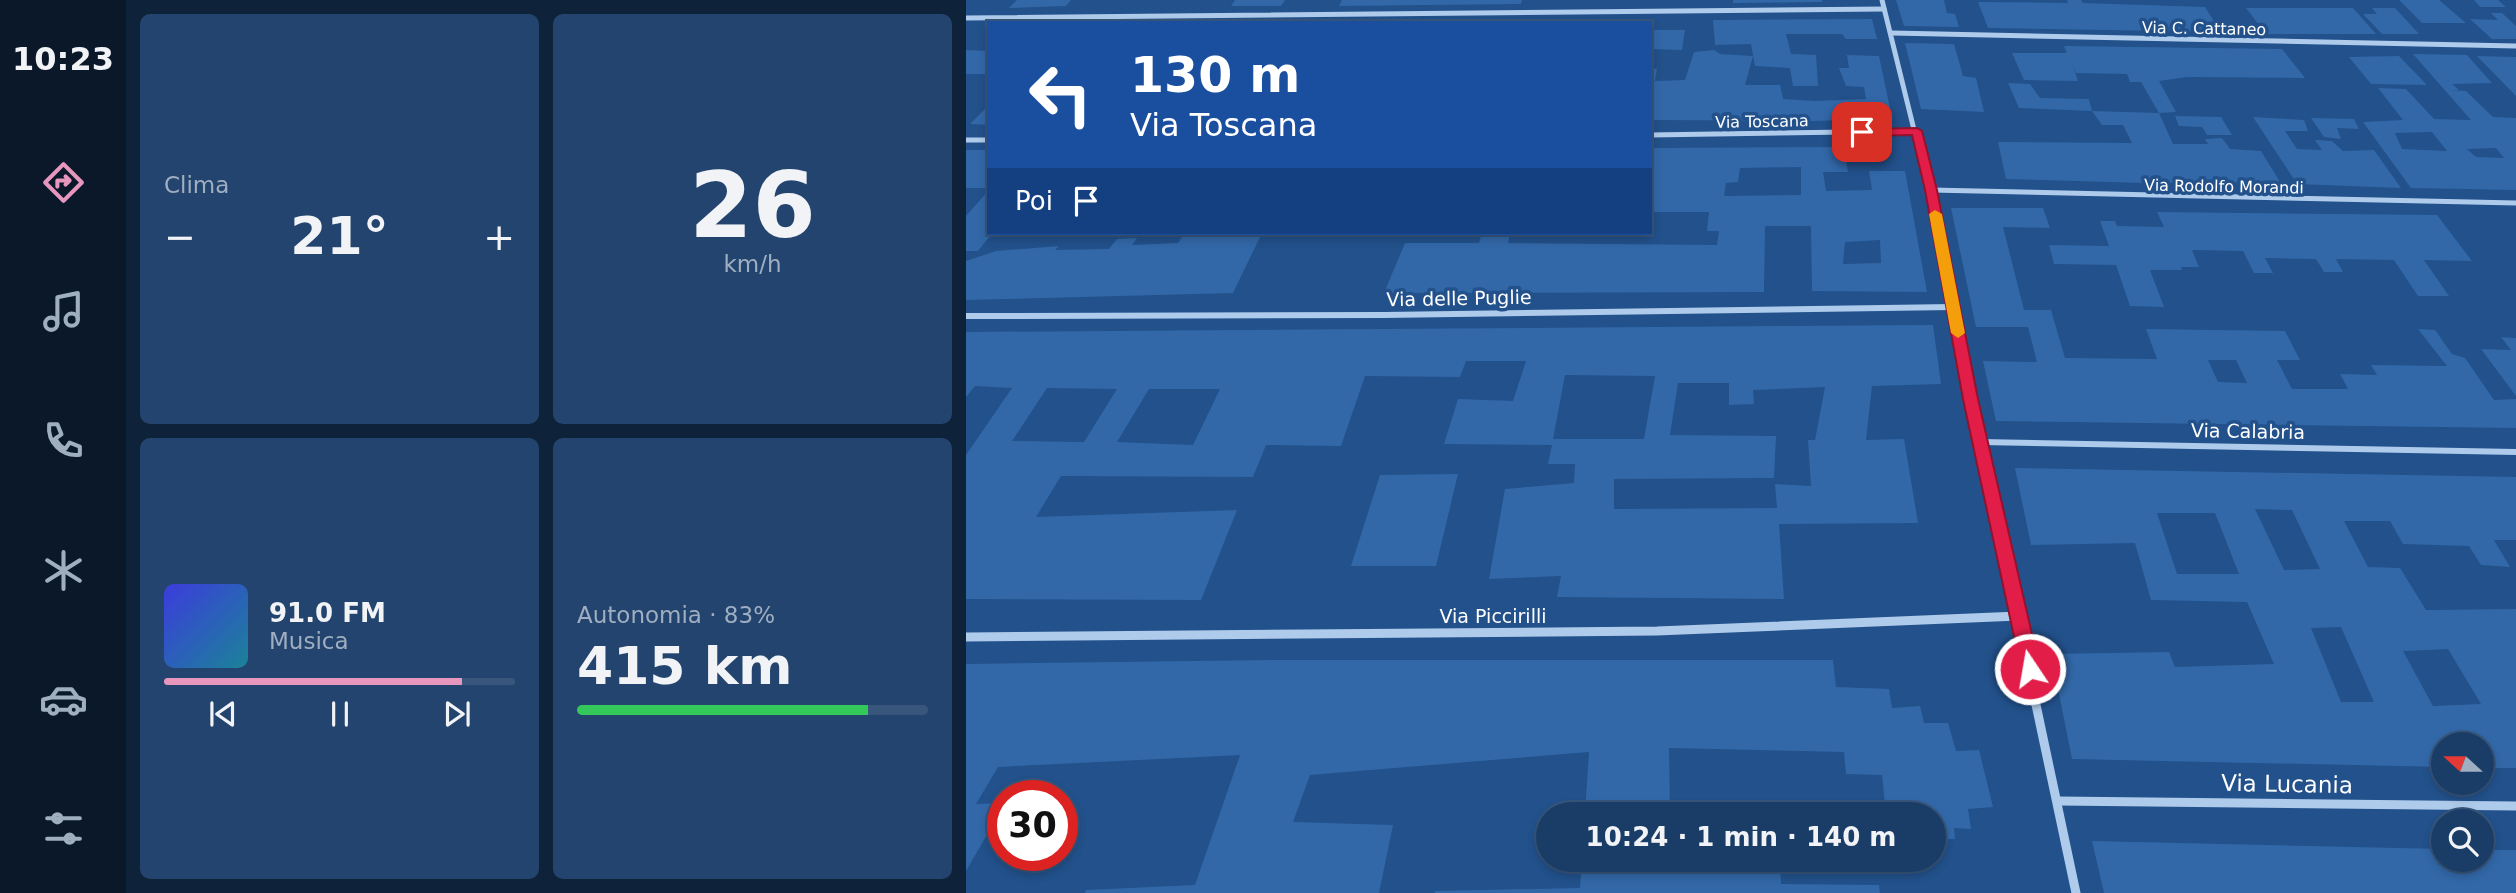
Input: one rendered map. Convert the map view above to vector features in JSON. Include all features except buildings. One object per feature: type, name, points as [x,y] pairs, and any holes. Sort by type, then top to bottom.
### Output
[{"type":"street","points":[[1882,0],[1931,190],[1980,442],[2076,893]]},
{"type":"street","points":[[966,18],[1884,9]]},
{"type":"street","name":"Via C. Cattaneo","points":[[1892,33],[2516,46]]},
{"type":"street","name":"Via Toscana","points":[[1652,135],[1917,131]]},
{"type":"street","points":[[966,140],[987,140]]},
{"type":"street","name":"Via Rodolfo Morandi","points":[[1931,190],[2516,203]]},
{"type":"street","name":"Via delle Puglie","points":[[966,316],[1384,315],[1953,307]]},
{"type":"street","name":"Via Calabria","points":[[1980,442],[2516,452]]},
{"type":"street","name":"Via Piccirilli","points":[[966,637],[1657,631],[2019,617]]},
{"type":"street","name":"Via Lucania","points":[[2058,801],[2516,806]]},
{"type":"slow traffic","points":[[1935,214],[1958,333]]},
{"type":"route","points":[[1862,132],[1917,131],[1931,190],[1970,399],[2030,669]]}]
